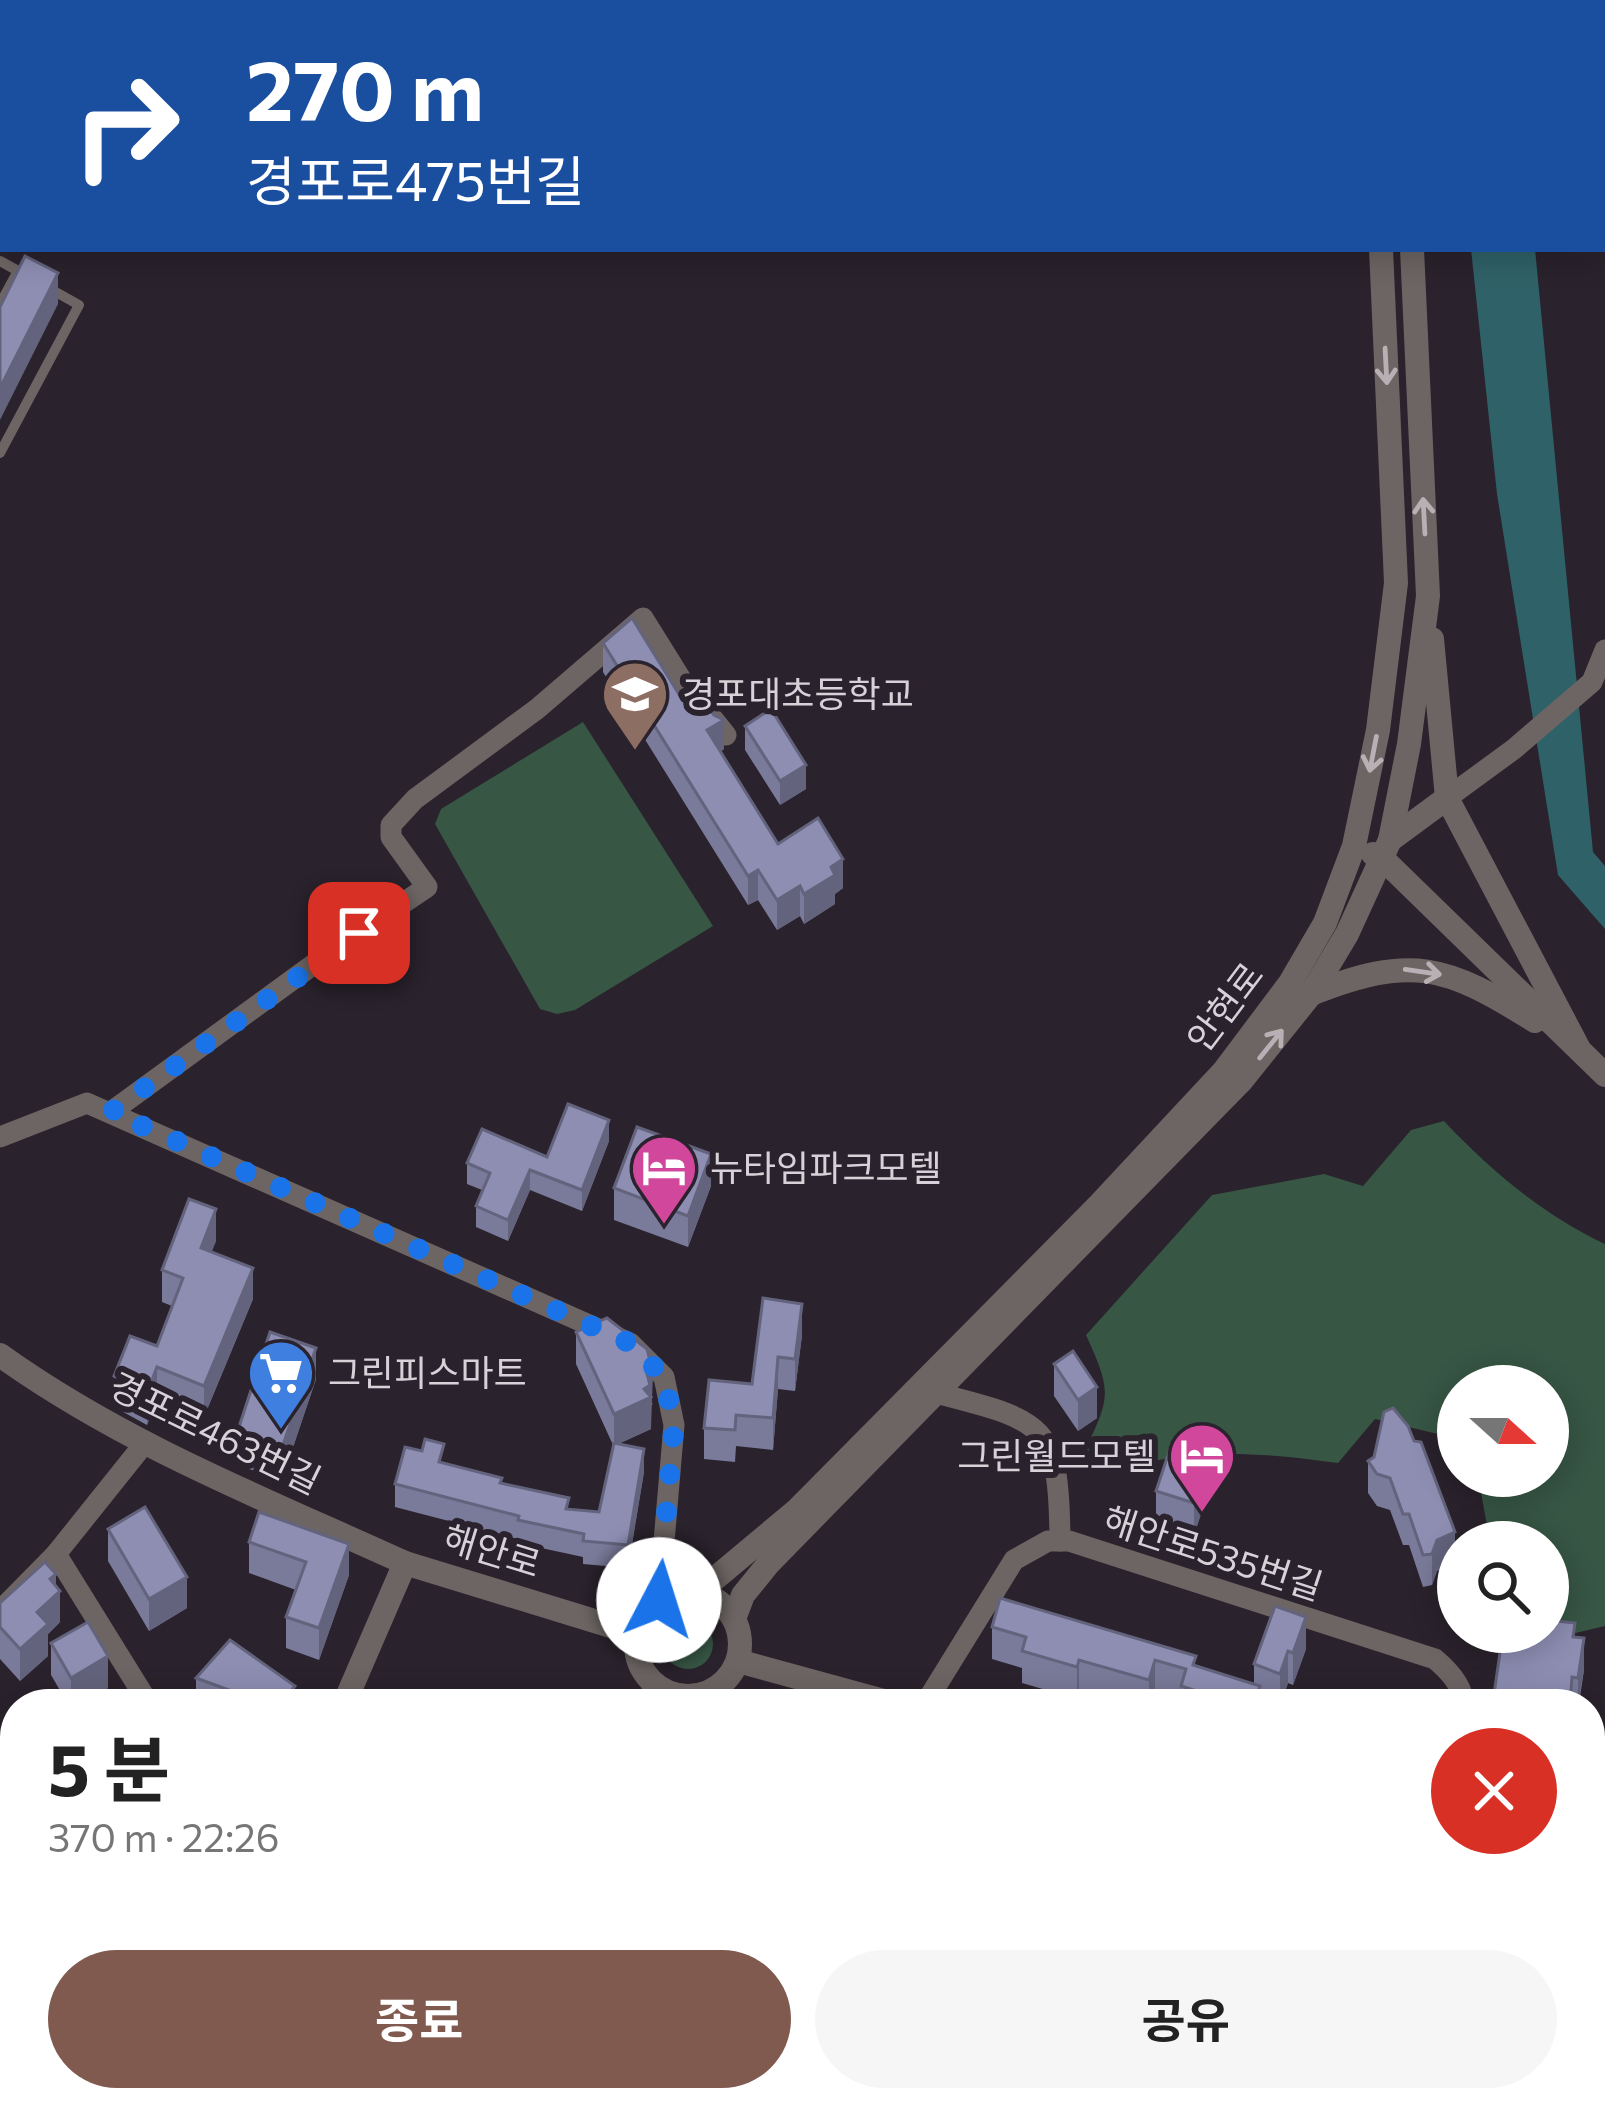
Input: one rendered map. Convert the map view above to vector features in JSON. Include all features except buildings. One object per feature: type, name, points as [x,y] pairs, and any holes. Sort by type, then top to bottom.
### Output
[{"type":"street","name":"안현로","points":[[669,1596],[712,1581],[797,1510],[1100,1205],[1224,1071],[1290,983],[1325,922],[1354,846],[1378,730],[1396,583],[1381,252]]},
{"type":"street","name":"안현로","points":[[734,1619],[743,1595],[769,1563],[1228,1095],[1311,994],[1347,934],[1387,849],[1409,744],[1428,589],[1412,252]]},
{"type":"street","points":[[1428,589],[1447,798],[1578,1048]]},
{"type":"street","points":[[111,1112],[428,887],[391,837],[391,825],[415,799],[537,710],[643,618],[681,679],[726,735]]},
{"type":"street","points":[[1387,849],[1592,682],[1605,650]]},
{"type":"street","points":[[1354,846],[1387,849],[1605,1076]]},
{"type":"street","points":[[1311,994],[1392,968],[1441,973],[1486,991],[1578,1048]]},
{"type":"street","points":[[0,1137],[87,1102],[630,1343],[664,1377],[674,1425],[669,1596]]},
{"type":"street","name":"경포로463번길","points":[[0,1356],[70,1403],[144,1444],[405,1563]]},
{"type":"street","points":[[936,1393],[1022,1418],[1043,1433],[1059,1479],[1060,1540]]},
{"type":"street","points":[[0,1611],[56,1553],[144,1444]]},
{"type":"street","name":"해안로535번길","points":[[934,1689],[1014,1560],[1048,1541],[1060,1540],[1435,1659],[1459,1689]]},
{"type":"street","points":[[56,1553],[140,1689]]},
{"type":"street","name":"해안로","points":[[350,1689],[405,1563],[637,1634]]},
{"type":"street","points":[[663,1689],[653,1682],[636,1652],[641,1621],[669,1596],[711,1596],[734,1619],[739,1632],[738,1661],[729,1676],[709,1689]]},
{"type":"street","points":[[738,1661],[841,1689]]},
{"type":"lane","points":[[0,261],[79,305],[0,453]]},
{"type":"lane","points":[[0,304],[18,271]]},
{"type":"lane","points":[[648,1689],[653,1682]]},
{"type":"green space","points":[[583,722],[713,926],[575,1010],[557,1014],[540,1009],[435,824],[441,809]]},
{"type":"green space","points":[[1444,1121],[1518,1190],[1605,1244],[1605,1626],[1569,1635],[1569,1521],[1486,1521],[1482,1497],[1569,1497],[1569,1365],[1437,1365],[1437,1434],[1375,1419],[1338,1463],[1193,1455],[1104,1472],[1083,1455],[1105,1395],[1101,1370],[1086,1335],[1212,1195],[1324,1174],[1363,1186],[1411,1130]]},
{"type":"green space","points":[[688,1619],[706,1626],[713,1644],[706,1662],[688,1669],[670,1662],[663,1644],[670,1626]]},
{"type":"water","points":[[1471,252],[1535,252],[1593,852],[1605,866],[1605,929],[1558,875],[1497,494]]},
{"type":"place","name":"경포대초등학교","points":[[635,753]]},
{"type":"place","name":"뉴타임파크모텔","points":[[664,1227]]},
{"type":"place","name":"그린피스마트","points":[[281,1432]]},
{"type":"place","name":"그린월드모텔","points":[[1202,1515]]},
{"type":"route","points":[[359,933],[111,1112],[630,1343],[664,1377],[674,1425],[659,1600]]}]
